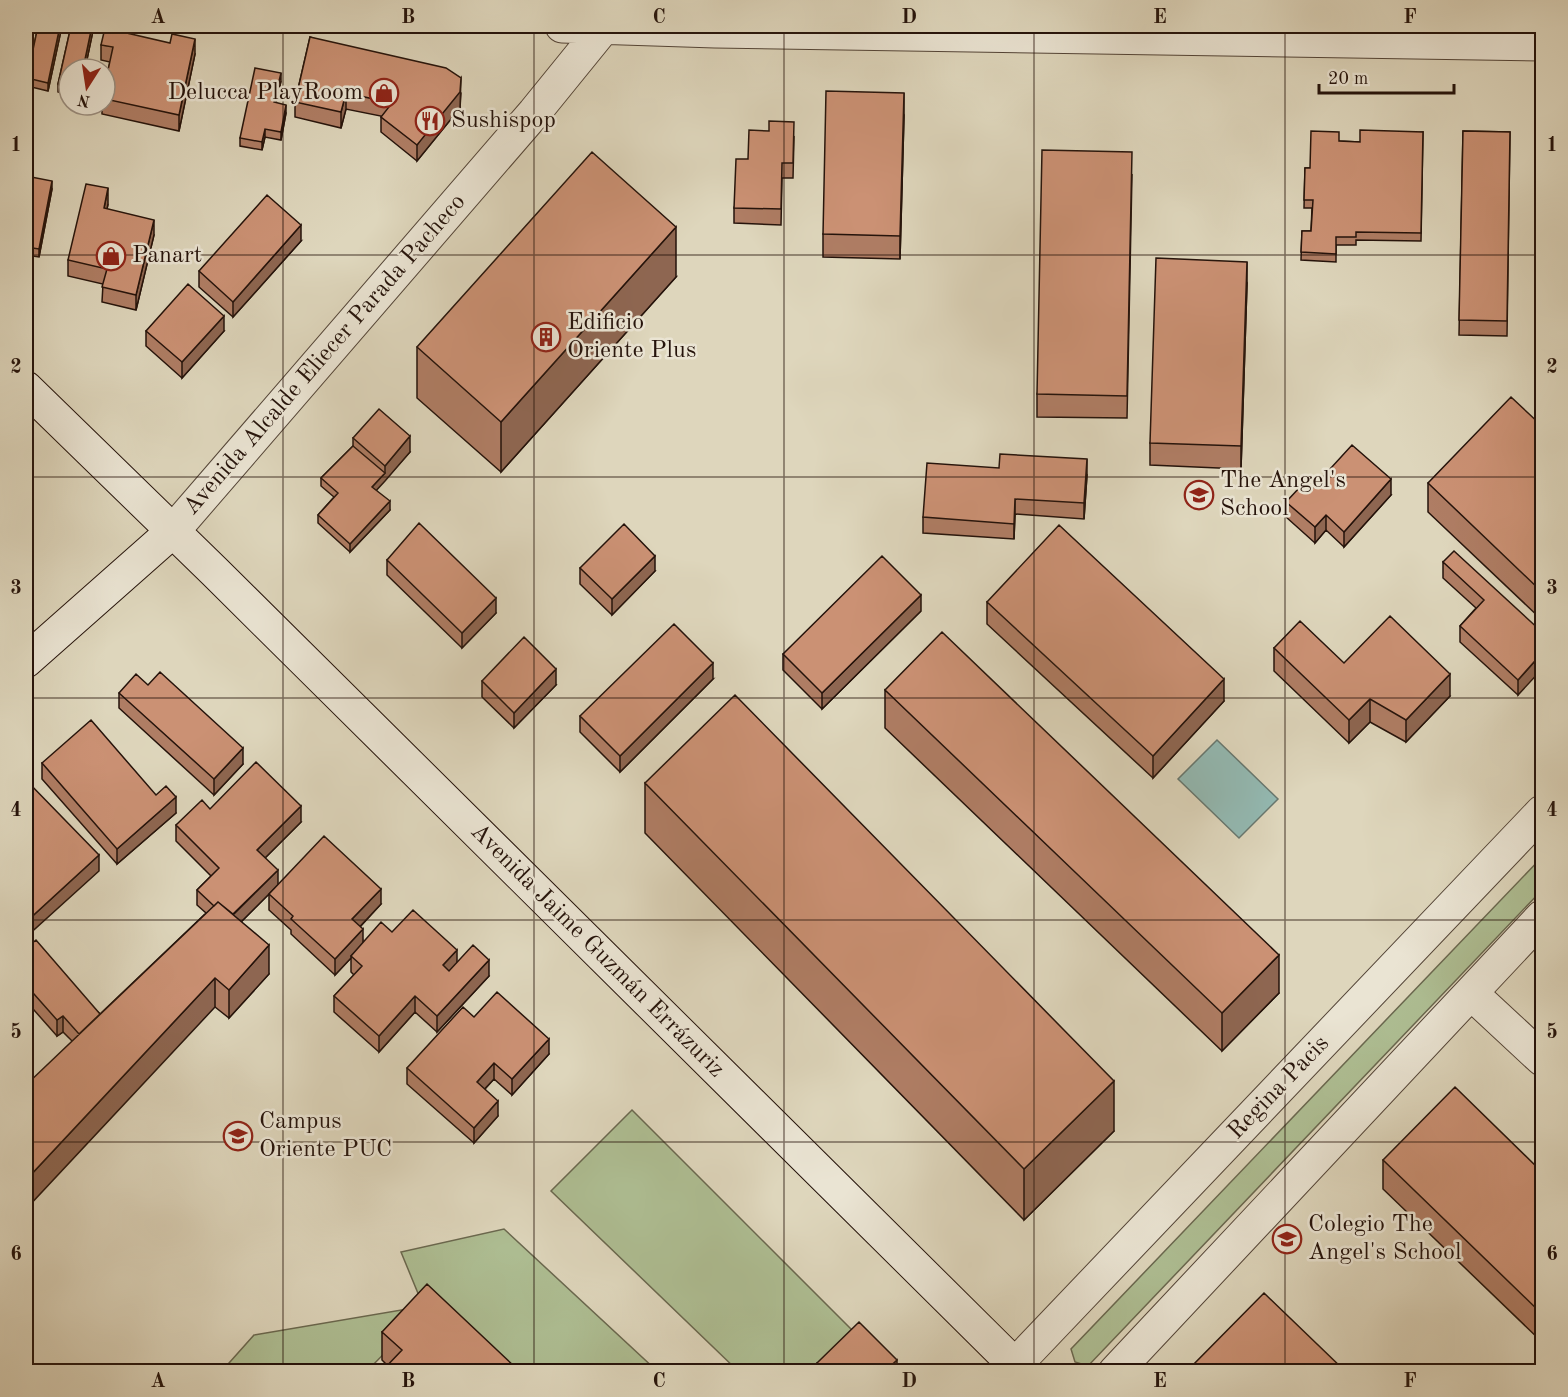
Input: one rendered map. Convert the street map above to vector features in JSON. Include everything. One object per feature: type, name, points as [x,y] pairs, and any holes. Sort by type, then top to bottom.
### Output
[{"type":"street","points":[[562,26],[983,31],[1542,45]]},
{"type":"street","name":"Avenida Alcalde Eliecer Parada Pacheco","points":[[26,661],[173,531],[534,113],[603,28]]},
{"type":"street","name":"Avenida Jaime Guzmán Errázuriz","points":[[26,388],[1018,1368]]},
{"type":"street","name":"Regina Pacis","points":[[1018,1368],[1542,812]]},
{"type":"street","points":[[1115,1371],[1542,917]]},
{"type":"street","points":[[1471,993],[1542,1059]]},
{"type":"green space","points":[[1542,857],[1542,890],[1088,1366],[1075,1362],[1071,1349]]},
{"type":"green space","points":[[632,1110],[859,1337],[824,1371],[738,1371],[551,1191]]},
{"type":"green space","points":[[504,1229],[657,1371],[494,1371],[422,1303],[401,1252]]},
{"type":"green space","points":[[419,1307],[424,1313],[367,1371],[221,1372],[254,1335]]},
{"type":"water","points":[[1217,740],[1278,799],[1239,838],[1178,779]]},
{"type":"building","points":[[38,26],[60,26],[48,83],[27,78]]},
{"type":"building","points":[[71,26],[92,26],[86,57],[64,57]]},
{"type":"building","points":[[105,28],[170,43],[172,34],[195,39],[179,115],[117,102],[117,57],[111,57],[113,47],[101,45]]},
{"type":"building","points":[[310,37],[446,68],[461,78],[460,92],[417,145],[381,117],[392,103],[346,93],[341,112],[295,102]]},
{"type":"building","points":[[255,68],[281,73],[274,102],[286,105],[281,132],[265,129],[262,142],[240,138]]},
{"type":"building","points":[[826,91],[904,93],[900,236],[823,234]]},
{"type":"building","points":[[769,121],[794,122],[793,163],[782,163],[781,209],[734,208],[736,159],[748,159],[749,130],[769,131]]},
{"type":"building","points":[[1360,130],[1423,132],[1421,233],[1356,232],[1356,237],[1336,237],[1336,254],[1301,252],[1302,231],[1311,231],[1313,200],[1304,200],[1305,168],[1310,168],[1311,131],[1339,132],[1339,141],[1360,142]]},
{"type":"building","points":[[1463,131],[1510,132],[1507,321],[1459,320]]},
{"type":"building","points":[[1042,150],[1132,152],[1127,396],[1037,394]]},
{"type":"building","name":"Edificio Oriente Plus","points":[[592,152],[676,227],[501,422],[417,347]]},
{"type":"building","points":[[26,176],[52,181],[39,249],[26,247]]},
{"type":"building","name":"Panart","points":[[86,184],[108,188],[104,208],[154,220],[136,295],[102,287],[107,269],[68,260]]},
{"type":"building","points":[[267,195],[301,225],[233,302],[199,271]]},
{"type":"building","points":[[1156,258],[1247,262],[1241,446],[1150,443]]},
{"type":"building","points":[[188,284],[224,316],[182,362],[146,331]]},
{"type":"building","points":[[1511,397],[1542,426],[1542,592],[1428,483]]},
{"type":"building","points":[[379,409],[410,436],[385,466],[353,438]]},
{"type":"building","points":[[1352,445],[1391,479],[1344,532],[1326,515],[1315,527],[1286,502],[1301,486],[1309,492]]},
{"type":"building","points":[[353,446],[385,473],[372,487],[390,501],[350,544],[318,515],[338,493],[321,478]]},
{"type":"building","points":[[1000,454],[1087,459],[1084,503],[1015,499],[1014,524],[923,517],[927,463],[999,468]]},
{"type":"building","points":[[419,523],[496,598],[462,633],[387,560]]},
{"type":"building","points":[[624,524],[655,556],[612,599],[580,568]]},
{"type":"building","points":[[1059,525],[1224,679],[1153,756],[987,602]]},
{"type":"building","points":[[1454,551],[1542,632],[1542,653],[1518,680],[1460,626],[1484,600],[1443,562]]},
{"type":"building","points":[[882,556],[921,595],[822,693],[783,654]]},
{"type":"building","points":[[1390,616],[1450,674],[1406,720],[1370,699],[1349,720],[1274,648],[1300,621],[1344,663]]},
{"type":"building","points":[[674,624],[713,663],[620,756],[580,716]]},
{"type":"building","points":[[942,632],[1279,955],[1222,1013],[885,690]]},
{"type":"building","points":[[524,637],[556,669],[514,713],[482,681]]},
{"type":"building","points":[[160,672],[243,748],[214,779],[119,693],[136,674],[148,685]]},
{"type":"building","points":[[735,695],[1114,1081],[1024,1169],[645,783]]},
{"type":"building","points":[[91,720],[156,795],[166,786],[176,797],[117,849],[42,763]]},
{"type":"building","points":[[256,762],[301,806],[257,850],[278,870],[233,914],[218,902],[214,906],[197,890],[219,868],[176,825],[202,800],[210,809]]},
{"type":"building","points":[[26,780],[99,855],[26,922]]},
{"type":"building","points":[[324,836],[381,889],[352,919],[363,929],[335,959],[291,919],[293,916],[269,894]]},
{"type":"building","points":[[218,902],[269,945],[229,990],[215,978],[26,1180],[26,1085]]},
{"type":"building","points":[[413,910],[457,950],[443,965],[449,971],[473,945],[489,960],[437,1016],[415,996],[379,1036],[334,996],[362,966],[351,956],[381,922],[392,932]]},
{"type":"building","points":[[26,939],[30,945],[36,940],[100,1014],[79,1034],[63,1016],[57,1020],[26,985]]},
{"type":"building","points":[[497,992],[549,1039],[512,1079],[494,1063],[477,1082],[498,1101],[474,1128],[407,1068],[463,1007],[474,1017]]},
{"type":"building","points":[[1455,1087],[1542,1172],[1542,1314],[1383,1160]]},
{"type":"building","points":[[427,1284],[516,1368],[512,1371],[382,1371],[402,1350],[382,1332]]},
{"type":"building","points":[[1264,1293],[1345,1371],[1196,1371],[1191,1367]]},
{"type":"building","points":[[859,1322],[897,1360],[885,1371],[825,1371],[817,1363]]},
{"type":"place","name":"Delucca PlayRoom","points":[[384,93]]},
{"type":"place","name":"Sushispop","points":[[430,121]]},
{"type":"place","name":"Panart","points":[[111,256]]},
{"type":"place","name":"Edificio Oriente Plus","points":[[546,337]]},
{"type":"place","name":"The Angel's School","points":[[1199,495]]},
{"type":"place","name":"Campus Oriente PUC","points":[[238,1136]]},
{"type":"place","name":"Colegio The Angel's School","points":[[1287,1239]]}]
